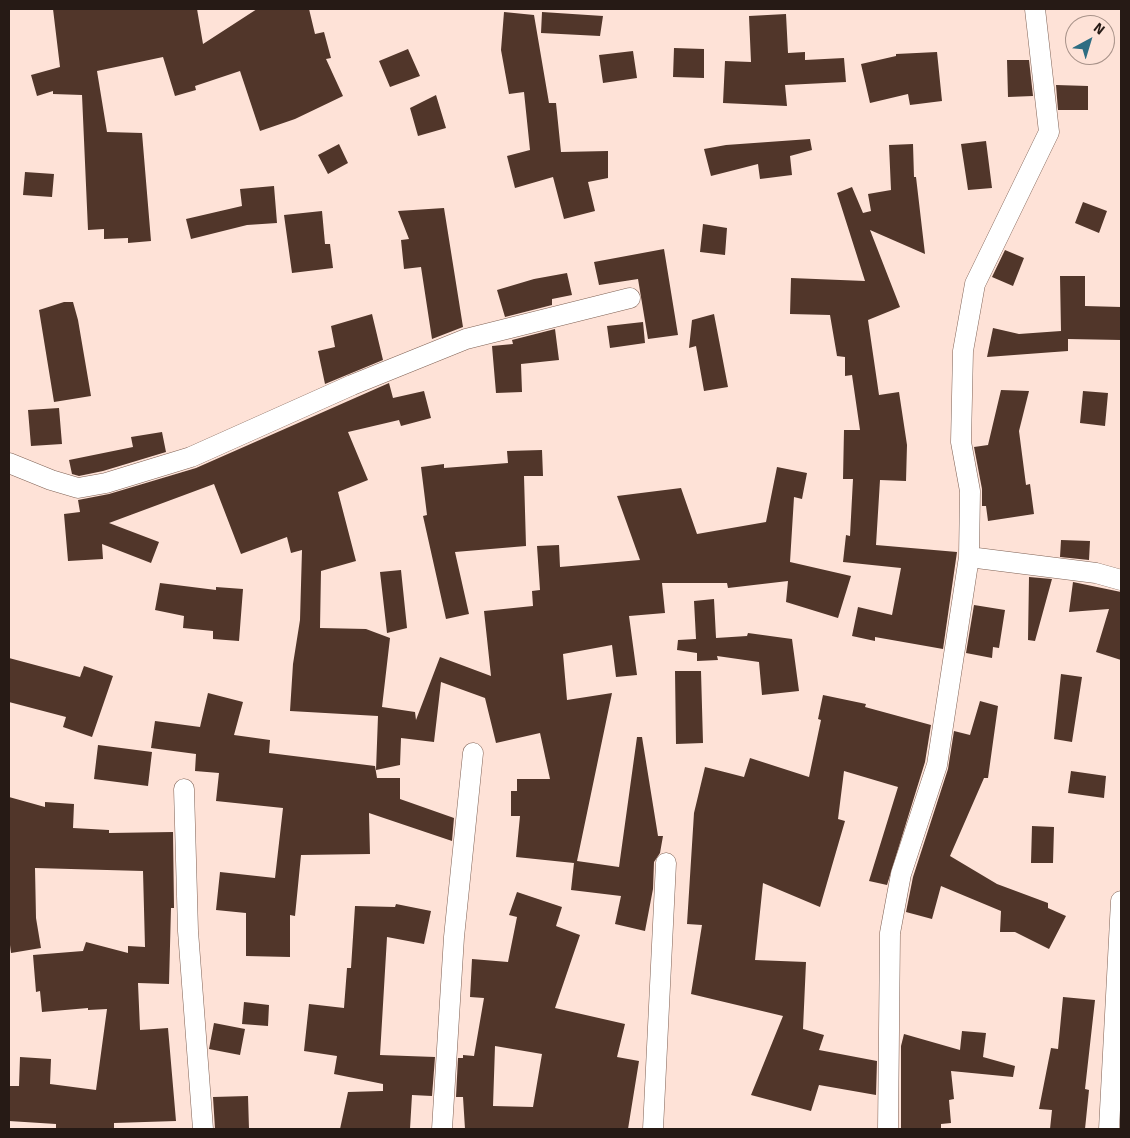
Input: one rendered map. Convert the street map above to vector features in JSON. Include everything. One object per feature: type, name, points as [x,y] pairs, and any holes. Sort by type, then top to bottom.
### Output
[{"type":"street","points":[[888,1129],[890,933],[901,874],[937,765],[969,557],[970,491],[961,442],[963,351],[975,284],[1049,132],[1035,9]]},
{"type":"street","points":[[9,463],[51,480],[78,488],[106,483],[191,457],[352,385],[466,339],[630,298]]},
{"type":"street","points":[[969,557],[1096,573],[1121,580]]},
{"type":"street","points":[[442,1129],[454,937],[472,753]]},
{"type":"street","points":[[184,789],[188,931],[203,1129]]},
{"type":"street","points":[[653,1129],[666,863]]},
{"type":"street","points":[[1109,1129],[1121,901]]},
{"type":"building","points":[[53,9],[197,9],[203,44],[257,9],[309,9],[315,34],[324,32],[331,58],[326,59],[343,96],[295,119],[260,131],[240,71],[195,86],[196,90],[175,96],[163,57],[97,71],[107,132],[142,133],[151,241],[128,243],[128,238],[104,239],[104,229],[88,230],[82,95],[53,94],[53,91],[37,96],[31,75],[60,67]]},
{"type":"building","points":[[504,12],[534,15],[549,103],[556,103],[561,152],[608,151],[608,178],[588,182],[595,211],[564,219],[553,177],[515,188],[507,156],[530,150],[524,92],[509,94],[501,50]]},
{"type":"building","points":[[542,12],[603,16],[600,36],[541,33]]},
{"type":"building","points":[[786,14],[788,53],[805,52],[805,60],[844,58],[846,82],[785,85],[787,106],[723,103],[725,61],[751,62],[749,16]]},
{"type":"building","points":[[674,48],[704,49],[704,78],[673,77]]},
{"type":"building","points":[[408,49],[420,76],[390,87],[379,61]]},
{"type":"building","points":[[633,51],[637,78],[603,83],[599,55]]},
{"type":"building","points":[[937,52],[942,101],[910,105],[908,94],[870,103],[861,64],[896,56],[896,54]]},
{"type":"building","points":[[1007,60],[1029,60],[1033,96],[1008,97]]},
{"type":"building","points":[[1056,85],[1088,86],[1088,110],[1058,110]]},
{"type":"building","points":[[436,95],[446,128],[418,136],[410,108]]},
{"type":"building","points":[[810,139],[812,150],[790,156],[792,175],[760,179],[758,164],[711,176],[704,149],[726,145]]},
{"type":"building","points":[[986,141],[992,188],[968,190],[961,144]]},
{"type":"building","points":[[339,144],[348,163],[328,174],[318,155]]},
{"type":"building","points":[[913,144],[914,177],[916,177],[925,254],[870,230],[900,307],[868,320],[879,395],[899,392],[907,445],[906,481],[880,480],[876,545],[957,552],[943,649],[875,637],[875,641],[852,636],[858,607],[892,615],[901,568],[843,562],[846,535],[850,536],[853,479],[843,479],[844,430],[860,430],[852,375],[845,376],[845,357],[837,356],[830,315],[790,314],[791,278],[865,281],[837,193],[852,187],[863,213],[871,211],[868,194],[891,190],[889,145]]},
{"type":"building","points":[[25,172],[54,174],[52,197],[23,195]]},
{"type":"building","points":[[274,186],[277,223],[247,225],[191,239],[186,219],[242,206],[240,189]]},
{"type":"building","points":[[1083,202],[1107,211],[1099,233],[1075,223]]},
{"type":"building","points":[[444,208],[463,327],[432,339],[421,267],[404,269],[401,240],[409,239],[398,211]]},
{"type":"building","points":[[322,211],[325,244],[330,244],[333,268],[292,273],[284,215]]},
{"type":"building","points":[[703,224],[727,228],[725,255],[700,252]]},
{"type":"building","points":[[664,249],[678,335],[648,339],[638,279],[599,285],[594,262]]},
{"type":"building","points":[[1005,250],[1024,258],[1013,286],[992,277]]},
{"type":"building","points":[[567,273],[572,295],[552,299],[552,305],[505,317],[497,290],[534,279]]},
{"type":"building","points":[[1060,276],[1085,276],[1085,306],[1121,307],[1121,340],[1068,339],[1068,351],[987,357],[993,328],[1019,334],[1061,331]]},
{"type":"building","points":[[64,302],[73,302],[78,320],[91,396],[54,402],[39,310]]},
{"type":"building","points":[[372,314],[383,360],[325,384],[318,351],[335,347],[331,326]]},
{"type":"building","points":[[714,314],[728,387],[704,391],[696,346],[689,348],[692,320]]},
{"type":"building","points":[[643,322],[645,343],[610,348],[607,326]]},
{"type":"building","points":[[555,329],[559,360],[521,364],[522,392],[496,393],[492,346],[513,344],[512,340]]},
{"type":"building","points":[[389,383],[393,398],[424,391],[431,418],[401,426],[399,420],[348,432],[368,480],[338,492],[356,561],[321,571],[320,628],[366,629],[390,638],[382,707],[415,712],[416,720],[440,657],[491,676],[484,611],[533,606],[532,591],[540,590],[537,546],[559,545],[560,567],[640,560],[617,496],[681,488],[697,534],[766,522],[777,467],[807,473],[802,499],[794,497],[790,562],[851,576],[838,618],[786,602],[788,581],[728,588],[727,583],[662,583],[665,613],[629,616],[637,675],[616,677],[612,645],[563,654],[567,700],[612,693],[577,861],[619,867],[637,737],[642,737],[658,836],[663,836],[660,853],[654,862],[653,889],[645,931],[615,924],[621,896],[571,890],[574,863],[516,857],[520,816],[511,816],[511,791],[517,791],[517,779],[550,779],[540,733],[496,743],[485,698],[441,682],[434,742],[401,738],[400,765],[376,770],[378,716],[290,711],[293,664],[300,620],[302,550],[291,553],[287,537],[241,554],[214,484],[109,523],[159,542],[151,563],[102,544],[103,559],[68,561],[64,514],[80,512],[78,500],[109,494],[196,468]]},
{"type":"building","points":[[1001,390],[1029,391],[1019,431],[1026,485],[1030,484],[1034,514],[988,521],[986,506],[982,506],[982,489],[974,447],[988,445]]},
{"type":"building","points":[[1083,391],[1108,393],[1105,426],[1080,423]]},
{"type":"building","points":[[59,408],[62,444],[31,446],[28,410]]},
{"type":"building","points":[[162,432],[166,452],[103,471],[79,476],[72,474],[69,460],[133,447],[131,437]]},
{"type":"building","points":[[542,450],[543,476],[524,476],[526,546],[455,552],[469,614],[446,619],[423,516],[427,515],[421,467],[444,464],[444,468],[508,463],[507,451]]},
{"type":"building","points":[[1061,540],[1090,541],[1089,560],[1060,557]]},
{"type":"building","points":[[401,570],[407,628],[387,633],[380,572]]},
{"type":"building","points":[[1029,577],[1052,579],[1035,641],[1028,640]]},
{"type":"building","points":[[1073,582],[1121,592],[1121,660],[1096,652],[1109,609],[1069,612]]},
{"type":"building","points":[[160,583],[216,590],[216,587],[243,589],[239,641],[213,639],[213,631],[183,628],[184,616],[155,610]]},
{"type":"building","points":[[714,599],[716,638],[747,636],[748,633],[792,639],[799,691],[762,695],[759,662],[717,656],[718,660],[697,661],[697,653],[677,650],[678,640],[696,639],[694,601]]},
{"type":"building","points":[[974,605],[1005,610],[999,648],[993,647],[992,658],[966,653]]},
{"type":"building","points":[[9,658],[80,677],[84,666],[113,676],[92,737],[63,727],[66,717],[9,702]]},
{"type":"building","points":[[675,671],[701,671],[703,743],[676,744]]},
{"type":"building","points":[[1061,674],[1082,677],[1072,742],[1054,739]]},
{"type":"building","points":[[208,693],[243,702],[234,735],[270,740],[269,753],[375,766],[377,778],[400,778],[400,799],[454,818],[452,841],[369,813],[370,854],[301,855],[295,916],[290,915],[290,957],[246,956],[246,913],[216,910],[220,872],[275,878],[283,808],[216,801],[219,773],[195,771],[196,754],[151,748],[155,721],[200,727]]},
{"type":"building","points":[[823,695],[866,704],[865,707],[931,725],[925,762],[887,885],[869,881],[898,787],[844,771],[838,819],[845,821],[820,907],[763,883],[755,960],[806,962],[803,1029],[824,1035],[819,1050],[877,1061],[876,1095],[819,1085],[811,1111],[751,1095],[783,1016],[691,994],[702,925],[687,924],[694,813],[705,767],[744,777],[750,758],[809,777],[821,720],[818,719]]},
{"type":"building","points":[[980,701],[998,706],[988,778],[984,778],[950,856],[997,884],[1048,903],[1048,908],[1066,916],[1049,949],[1015,932],[1000,932],[1001,911],[941,886],[932,919],[906,912],[913,877],[948,769],[954,731],[970,735]]},
{"type":"building","points":[[98,745],[152,752],[148,786],[94,779]]},
{"type":"building","points":[[1071,771],[1106,776],[1104,798],[1068,793]]},
{"type":"building","points":[[9,797],[45,807],[45,802],[74,804],[73,828],[109,830],[109,833],[173,832],[174,908],[171,908],[169,984],[138,983],[140,1030],[168,1028],[176,1121],[114,1123],[114,1129],[71,1129],[56,1128],[56,1124],[9,1121],[9,1086],[19,1086],[20,1057],[51,1059],[50,1084],[96,1090],[107,1009],[88,1010],[88,1008],[42,1012],[40,991],[36,992],[33,955],[83,951],[86,942],[128,953],[128,946],[145,947],[143,871],[35,868],[36,918],[41,948],[11,953],[9,937]]},
{"type":"building","points":[[1032,826],[1054,827],[1053,863],[1031,863]]},
{"type":"building","points":[[517,892],[562,907],[556,926],[580,935],[555,1008],[625,1024],[617,1057],[639,1061],[628,1129],[465,1129],[463,1097],[456,1097],[458,1058],[463,1058],[463,1055],[474,1056],[484,998],[470,997],[472,959],[508,962],[517,917],[509,915]],"holes":[[[495,1046],[542,1054],[533,1107],[493,1106]]]},
{"type":"building","points":[[396,904],[431,911],[424,944],[387,937],[380,1055],[435,1057],[432,1096],[412,1095],[410,1129],[340,1129],[348,1092],[383,1091],[383,1084],[334,1074],[337,1056],[304,1051],[309,1004],[344,1008],[347,968],[351,968],[355,906],[395,907]]},
{"type":"building","points":[[1063,997],[1095,1000],[1085,1089],[1089,1090],[1085,1129],[1050,1129],[1052,1110],[1039,1109],[1051,1048],[1058,1049]]},
{"type":"building","points":[[244,1002],[269,1005],[268,1026],[242,1024]]},
{"type":"building","points":[[214,1023],[245,1029],[240,1055],[209,1049]]},
{"type":"building","points":[[962,1031],[986,1033],[983,1057],[1015,1066],[1013,1077],[951,1071],[954,1099],[949,1100],[951,1123],[941,1124],[941,1129],[901,1129],[901,1046],[904,1034],[960,1050]]},
{"type":"building","points":[[248,1096],[249,1129],[215,1129],[213,1097]]}]
